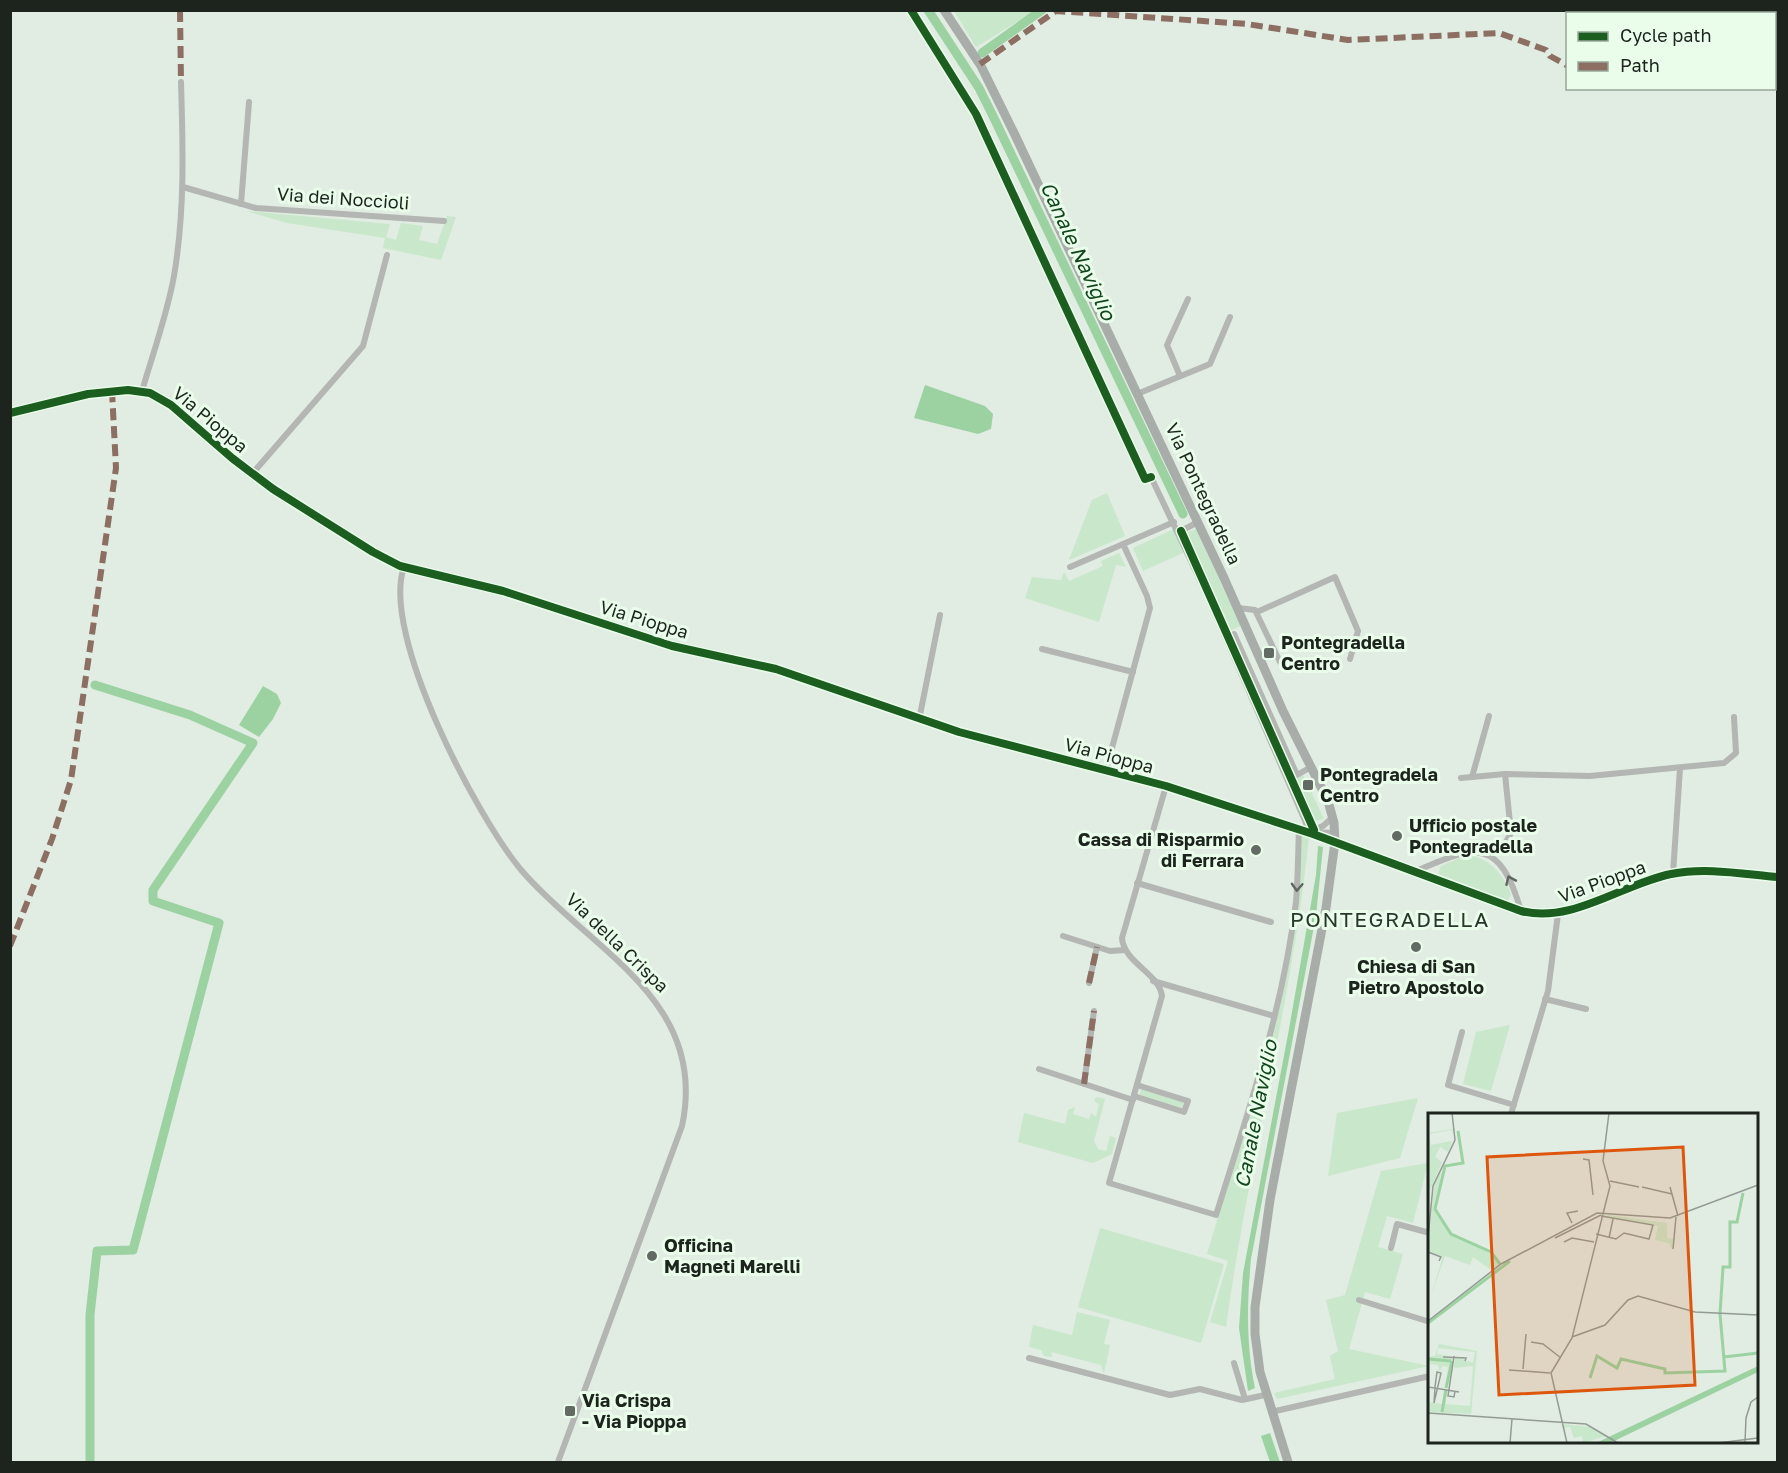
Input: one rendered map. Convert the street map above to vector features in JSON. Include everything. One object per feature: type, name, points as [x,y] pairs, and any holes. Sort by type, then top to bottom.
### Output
[{"type":"street","name":"Via Pontegradella","points":[[944,10],[986,75],[1198,522],[1328,801],[1333,817],[1335,837],[1316,966],[1286,1115],[1258,1273],[1255,1334],[1265,1395],[1288,1462]]},
{"type":"street","points":[[142,391],[174,277],[183,187],[181,82]]},
{"type":"street","points":[[241,204],[249,102]]},
{"type":"street","name":"Via dei Noccioli","points":[[183,187],[256,208],[444,221]]},
{"type":"street","points":[[252,474],[363,346],[387,255]]},
{"type":"street","points":[[1180,376],[1167,345],[1188,299]]},
{"type":"street","points":[[1137,394],[1210,364],[1230,317]]},
{"type":"street","name":"Via Pioppa","points":[[10,413],[88,394],[142,391],[155,395],[171,405],[252,474],[373,552],[404,567],[503,591],[672,646],[776,669],[918,720],[1166,786],[1307,832],[1335,837],[1414,872],[1521,912],[1537,915],[1558,914],[1673,874],[1716,872],[1778,877]]},
{"type":"street","points":[[1151,477],[1179,532],[1306,823],[1307,832],[1323,826],[1333,817]]},
{"type":"street","points":[[1070,567],[1174,522]]},
{"type":"street","points":[[1179,532],[1198,522]]},
{"type":"street","points":[[1106,770],[1150,608],[1147,596],[1123,544]]},
{"type":"street","name":"Via della Crispa","points":[[404,567],[399,582],[400,598],[417,672],[443,733],[485,815],[525,874],[658,1002],[675,1034],[685,1067],[686,1096],[682,1126],[558,1462]]},
{"type":"street","points":[[1257,612],[1335,577],[1358,631],[1350,659]]},
{"type":"street","points":[[1238,608],[1255,609],[1280,662]]},
{"type":"street","points":[[918,720],[940,615]]},
{"type":"street","points":[[1225,638],[1247,628]]},
{"type":"street","points":[[1234,634],[1297,775],[1311,767]]},
{"type":"street","points":[[1042,649],[1133,672]]},
{"type":"street","points":[[1472,777],[1490,716]]},
{"type":"street","points":[[1461,778],[1505,774],[1590,776],[1724,763],[1736,753],[1734,717]]},
{"type":"street","points":[[1673,874],[1680,768]]},
{"type":"street","points":[[1490,856],[1506,842],[1511,833],[1505,774]]},
{"type":"street","points":[[1166,786],[1122,934],[1125,950],[1161,990],[1162,996],[1110,1183],[1216,1215],[1249,1110],[1274,1016],[1293,919],[1299,829]]},
{"type":"street","points":[[1414,872],[1465,852],[1490,856],[1503,866],[1509,876],[1521,912]]},
{"type":"street","points":[[1137,883],[1271,922]]},
{"type":"street","points":[[1511,1113],[1545,999],[1552,967],[1558,914]]},
{"type":"street","points":[[1064,936],[1110,951],[1125,950]]},
{"type":"street","points":[[1089,983],[1097,946]]},
{"type":"street","points":[[1152,981],[1274,1016]]},
{"type":"street","points":[[1545,999],[1586,1009]]},
{"type":"street","points":[[1084,1084],[1095,1011]]},
{"type":"street","points":[[1462,1032],[1448,1085],[1514,1105]]},
{"type":"street","points":[[1039,1069],[1184,1112],[1188,1101],[1137,1085]]},
{"type":"street","points":[[1390,1248],[1397,1224],[1428,1232]]},
{"type":"street","points":[[1359,1300],[1428,1321]]},
{"type":"street","points":[[1029,1358],[1170,1395],[1200,1389],[1245,1399],[1265,1395]]},
{"type":"street","points":[[1234,1363],[1245,1399]]},
{"type":"street","points":[[1271,1412],[1428,1376]]},
{"type":"shaded area","points":[[954,11],[1035,11],[976,47]]},
{"type":"shaded area","points":[[246,211],[390,224],[386,237],[396,240],[401,223],[423,226],[419,240],[437,244],[447,216],[456,217],[441,260],[383,248],[385,238],[287,223]]},
{"type":"shaded area","points":[[925,385],[985,406],[993,414],[991,429],[978,434],[914,418]]},
{"type":"shaded area","points":[[1107,493],[1125,536],[1069,560],[1092,500]]},
{"type":"shaded area","points":[[1174,529],[1185,552],[1143,571],[1133,548]]},
{"type":"shaded area","points":[[1196,529],[1241,626],[1229,631],[1185,533]]},
{"type":"shaded area","points":[[1119,553],[1126,567],[1116,565],[1099,622],[1025,598],[1032,577],[1061,580],[1064,572],[1069,581],[1103,566],[1101,561]]},
{"type":"shaded area","points":[[263,686],[277,694],[281,703],[273,719],[259,737],[239,725]]},
{"type":"shaded area","points":[[1303,775],[1324,819],[1314,821],[1295,781]]},
{"type":"shaded area","points":[[1301,831],[1309,837],[1292,960],[1246,1204],[1226,1327],[1210,1322],[1228,1261],[1207,1254],[1275,1029],[1299,897]]},
{"type":"shaded area","points":[[1318,846],[1323,847],[1316,916],[1251,1259],[1248,1324],[1255,1388],[1248,1391],[1239,1328],[1243,1273],[1289,1029],[1316,875]]},
{"type":"shaded area","points":[[1467,855],[1482,859],[1499,873],[1511,894],[1508,901],[1438,874],[1441,866]]},
{"type":"shaded area","points":[[1510,1025],[1491,1091],[1463,1084],[1476,1032]]},
{"type":"shaded area","points":[[1141,1089],[1184,1102],[1181,1109],[1139,1096]]},
{"type":"shaded area","points":[[1096,1097],[1105,1099],[1094,1141],[1098,1149],[1106,1151],[1110,1136],[1116,1138],[1112,1154],[1093,1163],[1018,1142],[1024,1113],[1065,1124],[1068,1110],[1075,1107],[1073,1114],[1089,1119],[1091,1113],[1096,1117],[1099,1104],[1094,1101]]},
{"type":"shaded area","points":[[1418,1098],[1400,1158],[1328,1176],[1337,1113]]},
{"type":"shaded area","points":[[1428,1163],[1413,1223],[1387,1216],[1378,1247],[1403,1254],[1390,1299],[1365,1292],[1349,1349],[1428,1366],[1277,1399],[1274,1393],[1335,1379],[1330,1356],[1338,1351],[1326,1300],[1345,1295],[1381,1171]]},
{"type":"shaded area","points":[[1100,1228],[1224,1264],[1201,1343],[1078,1307]]},
{"type":"shaded area","points":[[1077,1312],[1110,1320],[1104,1344],[1110,1345],[1104,1374],[1101,1365],[1051,1352],[1052,1357],[1044,1356],[1041,1350],[1029,1347],[1033,1325],[1072,1335]]},
{"type":"shaded area","points":[[1270,1433],[1280,1462],[1270,1462],[1261,1436]]},
{"type":"waterway","name":"Canale Naviglio","points":[[928,10],[979,88],[1183,514]]},
{"type":"waterway","points":[[982,53],[1042,10]]},
{"type":"waterway","points":[[90,1462],[90,1315],[97,1251],[133,1250],[219,923],[153,901],[153,890],[253,743],[190,715],[95,685]]},
{"type":"marked path","points":[[180,10],[181,82]]},
{"type":"marked path","points":[[980,64],[1056,11],[1247,24],[1348,40],[1499,33],[1546,50],[1550,56],[1566,65]]},
{"type":"marked path","points":[[10,946],[52,839],[71,780],[116,468],[112,391]]},
{"type":"marked path","points":[[1089,983],[1097,947]]},
{"type":"marked path","points":[[1084,1084],[1094,1011]]},
{"type":"cycle path","points":[[911,10],[976,114],[1145,479],[1151,477]]},
{"type":"cycle path","points":[[10,413],[88,394],[128,390],[150,393],[171,405],[232,458],[273,489],[373,552],[400,566],[503,591],[672,646],[776,669],[959,732],[1166,786],[1313,834],[1521,911],[1540,914],[1578,908],[1653,879],[1684,872],[1724,872],[1778,877]]},
{"type":"cycle path","points":[[1181,531],[1314,830]]},
{"type":"place","name":"Pontegradella Centro","points":[[1269,653]]},
{"type":"place","name":"Pontegradela Centro","points":[[1308,785]]},
{"type":"place","name":"Ufficio postale Pontegradella","points":[[1397,836]]},
{"type":"place","name":"Cassa di Risparmio di Ferrara","points":[[1256,850]]},
{"type":"place","name":"Chiesa di San Pietro Apostolo","points":[[1416,947]]},
{"type":"place","name":"Officina Magneti Marelli","points":[[652,1256]]},
{"type":"place","name":"Via Crispa - Via Pioppa","points":[[570,1411]]},
{"type":"district","name":"PONTEGRADELLA","points":[[1390,920]]}]
